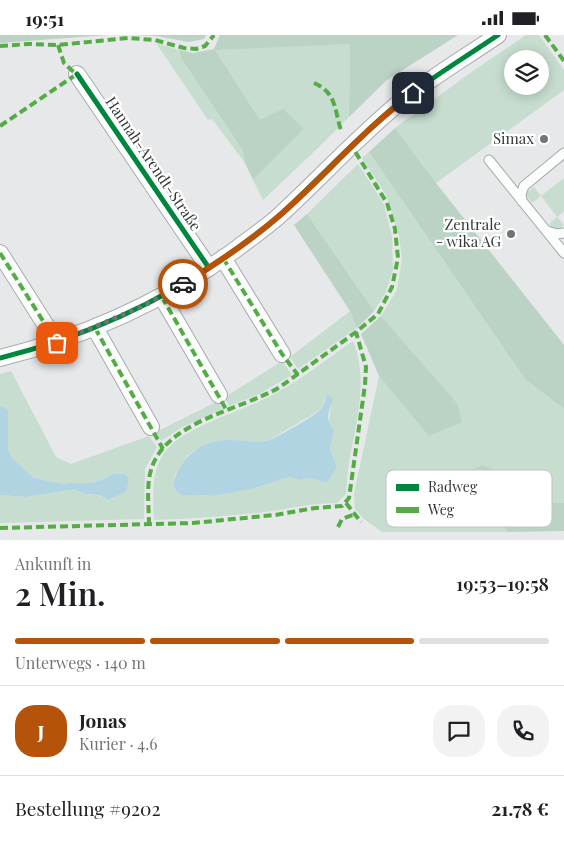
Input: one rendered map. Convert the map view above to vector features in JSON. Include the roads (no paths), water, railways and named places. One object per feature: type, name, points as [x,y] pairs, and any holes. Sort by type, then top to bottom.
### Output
[{"type":"street","points":[[0,358],[57,343],[95,328],[162,297],[210,268],[279,215],[351,145],[395,107],[498,35]]},
{"type":"street","name":"Hannah-Arendt-Straße","points":[[77,74],[210,268]]},
{"type":"street","points":[[0,253],[57,343]]},
{"type":"street","points":[[223,258],[282,354]]},
{"type":"street","points":[[162,297],[219,395]]},
{"type":"street","points":[[95,328],[151,427]]},
{"type":"lane","points":[[522,201],[521,194],[524,186],[564,153]]},
{"type":"lane","points":[[489,160],[564,253]]},
{"type":"lane","points":[[547,231],[557,234],[564,233]]},
{"type":"water","points":[[328,395],[333,399],[328,415],[329,422],[334,430],[330,449],[337,467],[327,482],[310,478],[299,480],[289,477],[252,489],[214,496],[183,496],[176,491],[173,484],[177,474],[181,465],[193,452],[210,443],[219,441],[256,442],[272,439],[318,412]]},
{"type":"water","points":[[0,406],[8,411],[8,449],[12,458],[34,478],[63,484],[92,483],[113,474],[125,474],[129,479],[126,491],[109,500],[97,495],[83,493],[76,489],[26,497],[0,495]]},
{"type":"place","name":"Simax","points":[[544,139]]},
{"type":"place","name":"Zentrale - wika AG","points":[[511,234]]}]
